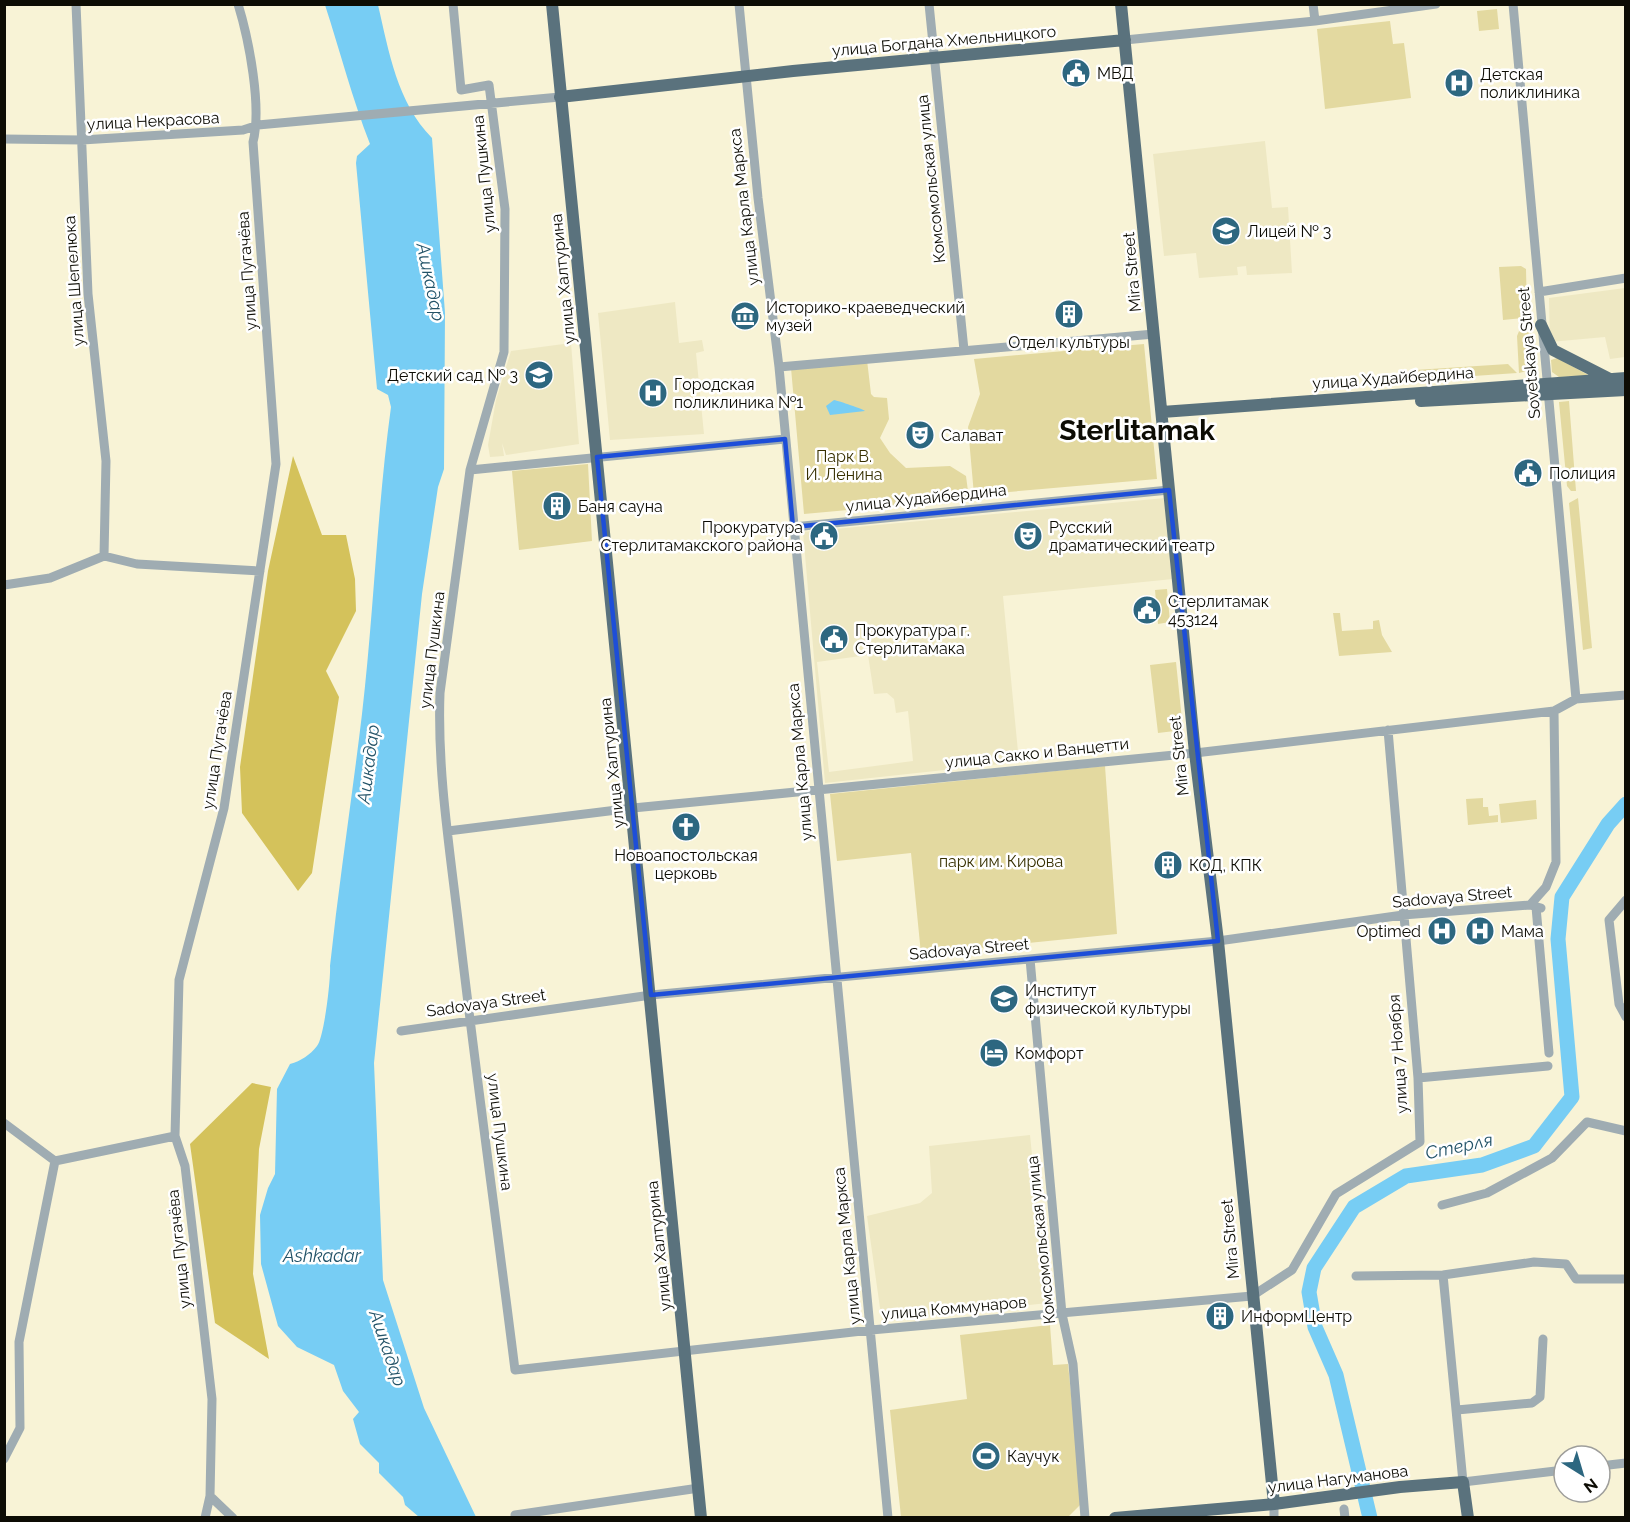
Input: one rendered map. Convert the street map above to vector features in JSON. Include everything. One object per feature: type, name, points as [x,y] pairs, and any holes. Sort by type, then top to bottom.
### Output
[{"type":"main road","name":"улица Халтурина","points":[[552,4],[633,808],[701,1518]]},
{"type":"main road","name":"Mira Street","points":[[1121,4],[1153,301],[1154,334],[1195,753],[1218,941],[1274,1504]]},
{"type":"main road","name":"улица Богдана Хмельницкого","points":[[560,97],[745,76],[1125,40]]},
{"type":"main road","points":[[1541,325],[1553,350],[1609,379]]},
{"type":"main road","name":"улица Худайбердина","points":[[1548,390],[1626,378]]},
{"type":"main road","name":"улица Худайбердина","points":[[1162,415],[1395,402],[1548,390],[1626,390]]},
{"type":"main road","points":[[1463,1482],[1468,1518]]},
{"type":"main road","name":"улица Нагуманова","points":[[1115,1518],[1274,1504],[1322,1496],[1463,1482]]},
{"type":"street","name":"улица Шепелюка","points":[[76,4],[88,294],[105,461],[104,556]]},
{"type":"street","name":"улица Пугачёва","points":[[205,1518],[210,1496],[212,1399],[185,1166],[175,1136],[179,980],[224,808],[276,464],[253,142],[258,125],[247,42],[238,4]]},
{"type":"street","name":"улица Пушкина","points":[[453,4],[461,90],[489,85],[492,104],[505,209],[504,352],[470,470],[440,693],[439,722],[448,831],[470,1021],[515,1370]]},
{"type":"street","name":"улица Карла Маркса","points":[[739,4],[778,367],[888,1518]]},
{"type":"street","name":"Комсомольская улица","points":[[929,4],[964,350]]},
{"type":"street","points":[[1314,4],[1316,21]]},
{"type":"street","name":"улица Богдана Хмельницкого","points":[[1125,40],[1316,21],[1436,4]]},
{"type":"street","name":"Sovetskaya Street","points":[[1513,4],[1576,699]]},
{"type":"street","name":"улица Богдана Хмельницкого","points":[[303,122],[560,97]]},
{"type":"street","name":"улица Некрасова","points":[[4,139],[82,140],[243,130],[258,125],[303,122]]},
{"type":"street","points":[[1539,292],[1626,278]]},
{"type":"street","points":[[778,367],[1154,334]]},
{"type":"street","points":[[470,470],[785,439]]},
{"type":"street","name":"улица Худайбердина","points":[[793,527],[1169,490]]},
{"type":"street","points":[[4,585],[50,578],[104,556],[137,564],[260,571]]},
{"type":"street","name":"улица Сакко и Ванцетти","points":[[448,831],[633,808],[1195,753],[1554,711],[1576,699],[1626,695]]},
{"type":"street","points":[[1549,1053],[1536,907],[1556,862],[1554,711]]},
{"type":"street","name":"улица 7 Ноября","points":[[1252,1296],[1292,1270],[1336,1194],[1420,1142],[1418,1078],[1388,730]]},
{"type":"street","points":[[1626,900],[1609,920],[1618,1004],[1626,1017]]},
{"type":"street","name":"Sadovaya Street","points":[[401,1030],[651,995],[1218,941],[1403,915],[1536,907]]},
{"type":"street","name":"Комсомольская улица","points":[[1030,959],[1062,1314],[1072,1364],[1085,1518]]},
{"type":"street","points":[[1418,1078],[1548,1066]]},
{"type":"street","points":[[1442,1205],[1487,1193],[1552,1158],[1587,1122],[1626,1131]]},
{"type":"street","points":[[4,1124],[55,1161],[175,1136]]},
{"type":"street","points":[[4,1459],[20,1428],[19,1342],[55,1161]]},
{"type":"street","points":[[1356,1276],[1443,1275],[1534,1262],[1566,1264],[1576,1279],[1626,1279]]},
{"type":"street","points":[[1443,1275],[1463,1482]]},
{"type":"street","name":"улица Коммунаров","points":[[515,1370],[871,1330],[1252,1296]]},
{"type":"street","points":[[1457,1410],[1532,1403],[1540,1397],[1543,1339]]},
{"type":"street","name":"улица Нагуманова","points":[[1463,1482],[1552,1471]]},
{"type":"street","points":[[515,1515],[699,1488]]},
{"type":"street","points":[[210,1496],[233,1518]]},
{"type":"street","points":[[1274,1504],[1274,1518]]},
{"type":"highlighted area","points":[[785,439],[793,527],[1169,490],[1218,941],[651,995],[597,457]]},
{"type":"shaded area","name":"Лицей № 3","points":[[1265,141],[1272,208],[1288,207],[1292,273],[1247,275],[1246,266],[1237,267],[1238,275],[1199,278],[1196,253],[1164,256],[1153,154]]},
{"type":"shaded area","points":[[1625,288],[1625,357],[1610,359],[1605,337],[1550,342],[1549,298]]},
{"type":"shaded area","name":"Городская поликлиника №1","points":[[675,302],[679,343],[702,340],[704,351],[696,353],[704,434],[610,440],[598,313]]},
{"type":"shaded area","name":"Детский сад № 3","points":[[571,343],[579,444],[506,455],[502,443],[504,456],[490,457],[488,445],[496,400],[511,351]]},
{"type":"shaded area","points":[[293,456],[322,535],[346,535],[355,579],[356,611],[326,671],[339,697],[312,873],[298,891],[242,813],[240,767],[268,571]]},
{"type":"shaded area","points":[[1165,498],[1173,579],[1003,596],[1019,762],[825,783],[803,532]],"holes":[[[868,655],[874,694],[887,693],[894,699],[896,713],[908,711],[913,761],[829,772],[817,662]]]},
{"type":"shaded area","points":[[252,1083],[271,1087],[259,1149],[253,1274],[269,1359],[215,1323],[190,1144]]},
{"type":"shaded area","points":[[1030,1135],[1047,1303],[882,1322],[867,1216],[920,1203],[932,1193],[929,1146]]},
{"type":"green space","points":[[1497,9],[1499,29],[1479,31],[1477,11]]},
{"type":"green space","points":[[1390,21],[1393,44],[1404,43],[1411,98],[1325,109],[1317,29]]},
{"type":"green space","points":[[1521,266],[1526,269],[1527,314],[1523,318],[1503,320],[1499,267]]},
{"type":"green space","points":[[1522,324],[1528,325],[1531,370],[1519,373],[1517,336]]},
{"type":"green space","points":[[1144,344],[1157,479],[974,495],[968,427],[980,394],[974,359]]},
{"type":"green space","points":[[1557,358],[1590,376],[1559,377],[1552,372],[1551,360]]},
{"type":"green space","name":"Парк В. И. Ленина","points":[[867,360],[871,394],[874,397],[887,398],[889,419],[880,438],[890,453],[906,468],[950,466],[966,476],[969,499],[804,514],[791,368]]},
{"type":"green space","points":[[1508,364],[1517,373],[1416,380],[1415,370]]},
{"type":"green space","points":[[1569,401],[1576,491],[1571,491],[1567,486],[1559,402]]},
{"type":"green space","points":[[588,464],[592,541],[519,550],[512,471]]},
{"type":"green space","points":[[1578,498],[1592,648],[1583,650],[1569,503]]},
{"type":"green space","points":[[1167,589],[1170,622],[1158,624],[1155,590]]},
{"type":"green space","points":[[1333,613],[1340,613],[1342,631],[1373,629],[1373,621],[1379,620],[1382,635],[1392,652],[1339,656]]},
{"type":"green space","points":[[1176,662],[1183,730],[1158,733],[1150,665]]},
{"type":"green space","name":"парк им. Кирова","points":[[1105,766],[1117,934],[921,954],[911,853],[837,861],[830,794]]},
{"type":"green space","points":[[1483,798],[1483,807],[1488,807],[1489,816],[1498,815],[1498,822],[1468,825],[1466,799]]},
{"type":"green space","points":[[1536,800],[1537,819],[1501,823],[1499,804]]},
{"type":"green space","name":"Каучук","points":[[1050,1325],[1053,1365],[1068,1364],[1082,1503],[1069,1516],[901,1517],[890,1410],[967,1399],[960,1335]]},
{"type":"water","name":"Ashkadar","points":[[325,5],[378,5],[402,92],[410,109],[432,138],[445,313],[444,469],[438,487],[422,594],[374,1063],[383,1280],[424,1408],[476,1517],[419,1517],[405,1505],[403,1497],[379,1473],[379,1463],[360,1444],[353,1419],[359,1412],[343,1391],[334,1365],[297,1347],[278,1326],[261,1264],[260,1215],[275,1174],[277,1089],[290,1064],[305,1057],[317,1046],[326,1008],[366,676],[382,484],[391,407],[388,395],[377,389],[356,163],[357,156],[370,144]]},
{"type":"water","points":[[834,400],[865,411],[830,415],[826,406]]},
{"type":"waterway","name":"Стерля","points":[[1370,1518],[1336,1375],[1315,1327],[1309,1292],[1314,1268],[1354,1207],[1406,1176],[1482,1165],[1534,1146],[1572,1097],[1558,939],[1562,897],[1608,824],[1626,804]]},
{"type":"place","name":"МВД","points":[[1076,73]]},
{"type":"place","name":"Детская поликлиника","points":[[1459,83]]},
{"type":"place","name":"Лицей № 3","points":[[1226,231]]},
{"type":"place","name":"Отдел культуры","points":[[1069,314]]},
{"type":"place","name":"Историко-краеведческий музей","points":[[745,316]]},
{"type":"place","name":"Детский сад № 3","points":[[539,375]]},
{"type":"place","name":"Городская поликлиника №1","points":[[653,393]]},
{"type":"place","name":"Салават","points":[[920,435]]},
{"type":"place","name":"Полиция","points":[[1528,473]]},
{"type":"place","name":"Баня сауна","points":[[557,506]]},
{"type":"place","name":"Прокуратура Стерлитамакского района","points":[[824,536]]},
{"type":"place","name":"Русский драматический театр","points":[[1028,536]]},
{"type":"place","name":"Стерлитамак 453124","points":[[1147,610]]},
{"type":"place","name":"Прокуратура г. Стерлитамака","points":[[834,639]]},
{"type":"place","name":"Новоапостольская церковь","points":[[686,827]]},
{"type":"place","name":"КОД, КПК","points":[[1168,865]]},
{"type":"place","name":"Optimed","points":[[1442,931]]},
{"type":"place","name":"Мама","points":[[1480,931]]},
{"type":"place","name":"Институт физической культуры","points":[[1004,999]]},
{"type":"place","name":"Комфорт","points":[[994,1053]]},
{"type":"place","name":"ИнформЦентр","points":[[1220,1316]]},
{"type":"place","name":"Каучук","points":[[986,1456]]},
{"type":"district","name":"Sterlitamak","points":[[1137,430]]},
{"type":"water label","name":"Ашкадар","points":[[431,282]]},
{"type":"water label","name":"Ашкадар","points":[[368,764]]},
{"type":"water label","name":"Ашкадар","points":[[388,1348]]}]
